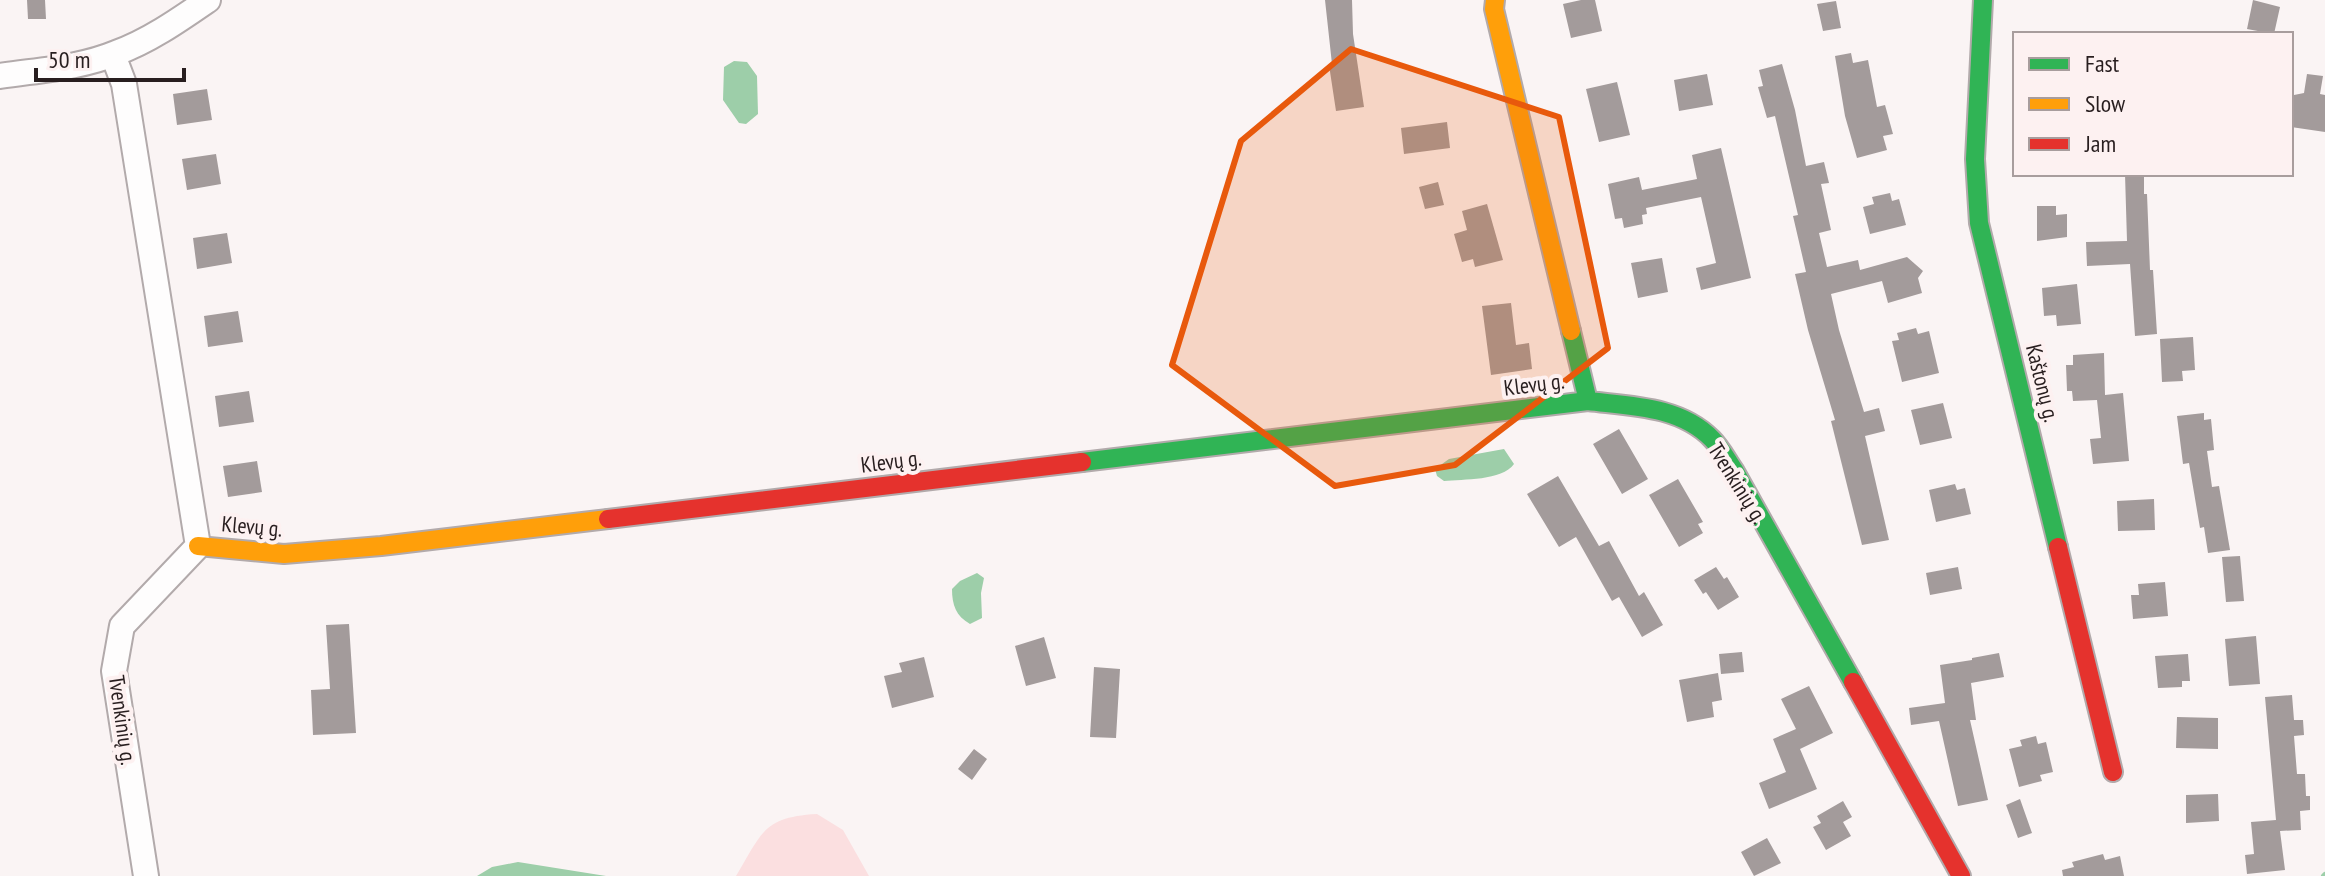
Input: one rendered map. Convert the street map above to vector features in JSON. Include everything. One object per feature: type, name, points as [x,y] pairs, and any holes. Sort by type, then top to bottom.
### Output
[{"type":"street","points":[[0,76],[73,65],[113,55],[136,45],[208,0]]},
{"type":"street","points":[[1495,0],[1494,9],[1588,401]]},
{"type":"street","name":"Kaštonų g.","points":[[1983,0],[1975,159],[1979,223],[2113,772]]},
{"type":"street","points":[[113,55],[124,84],[198,546]]},
{"type":"street","name":"Klevų g.","points":[[198,546],[284,554],[381,546],[1588,401]]},
{"type":"street","name":"Tvenkinių g.","points":[[1588,401],[1675,416],[1711,438],[1734,470],[1961,876]]},
{"type":"street","name":"Tvenkinių g.","points":[[146,876],[114,671],[122,626],[198,546]]},
{"type":"highlighted area","points":[[1351,49],[1559,117],[1608,348],[1455,465],[1335,486],[1172,365],[1241,141]]},
{"type":"shaded area","points":[[734,61],[747,62],[757,76],[758,114],[746,124],[739,123],[723,100],[724,67]]},
{"type":"shaded area","points":[[1504,449],[1514,464],[1501,474],[1444,481],[1437,476],[1435,469],[1449,459]]},
{"type":"shaded area","points":[[977,573],[984,578],[982,618],[970,624],[956,610],[952,589],[960,581]]},
{"type":"shaded area","points":[[817,814],[843,830],[869,876],[736,876],[766,830],[785,819]]},
{"type":"shaded area","points":[[518,862],[606,876],[477,876],[492,867]]},
{"type":"building","points":[[27,0],[45,0],[46,19],[28,19]]},
{"type":"building","points":[[1325,0],[1352,0],[1353,34],[1364,107],[1336,111],[1329,65],[1332,64]]},
{"type":"building","points":[[1595,0],[1602,31],[1571,38],[1563,4]]},
{"type":"building","points":[[2253,0],[2280,7],[2274,32],[2247,29]]},
{"type":"building","points":[[1836,1],[1841,28],[1823,31],[1817,4]]},
{"type":"building","points":[[1851,53],[1853,63],[1868,60],[1877,107],[1885,105],[1893,134],[1883,136],[1887,150],[1857,158],[1845,116],[1835,56]]},
{"type":"building","points":[[1782,64],[1806,166],[1824,162],[1829,183],[1821,184],[1831,230],[1819,233],[1827,267],[1858,260],[1860,270],[1907,257],[1923,271],[1918,278],[1922,293],[1888,303],[1882,281],[1831,294],[1864,412],[1879,408],[1885,431],[1865,436],[1889,540],[1862,545],[1831,421],[1835,420],[1795,274],[1806,272],[1793,216],[1798,215],[1775,116],[1767,118],[1758,87],[1763,86],[1759,70]]},
{"type":"building","points":[[1707,74],[1713,105],[1679,111],[1674,80]]},
{"type":"building","points":[[2307,74],[2323,76],[2320,94],[2325,95],[2325,132],[2293,127],[2294,95],[2304,93]]},
{"type":"building","points":[[1617,82],[1630,135],[1599,142],[1586,89]]},
{"type":"building","points":[[207,89],[212,120],[177,125],[173,94]]},
{"type":"building","points":[[1447,122],[1450,148],[1404,154],[1401,128]]},
{"type":"building","points":[[1721,148],[1751,278],[1701,290],[1696,268],[1716,263],[1701,197],[1646,208],[1647,214],[1642,215],[1643,224],[1624,228],[1622,218],[1615,219],[1608,184],[1639,177],[1642,190],[1697,179],[1692,155]]},
{"type":"building","points":[[216,154],[221,184],[187,190],[182,159]]},
{"type":"building","points":[[2125,176],[2144,176],[2157,334],[2135,336],[2130,264],[2087,266],[2086,242],[2127,241]]},
{"type":"building","points":[[1438,182],[1444,205],[1425,209],[1419,187]]},
{"type":"building","points":[[1890,193],[1892,201],[1899,199],[1906,225],[1870,234],[1863,207],[1874,204],[1872,197]]},
{"type":"building","points":[[1487,204],[1503,260],[1475,267],[1473,259],[1462,262],[1454,234],[1467,230],[1462,211]]},
{"type":"building","points":[[2037,206],[2056,206],[2056,215],[2067,214],[2067,237],[2037,241]]},
{"type":"building","points":[[227,233],[232,263],[197,269],[193,238]]},
{"type":"building","points":[[1662,258],[1668,292],[1638,298],[1631,263]]},
{"type":"building","points":[[2077,284],[2081,324],[2057,326],[2056,315],[2044,316],[2042,288]]},
{"type":"building","points":[[1511,303],[1516,345],[1529,343],[1532,369],[1491,375],[1482,306]]},
{"type":"building","points":[[238,311],[243,342],[208,347],[204,316]]},
{"type":"building","points":[[1916,328],[1918,334],[1929,331],[1939,373],[1902,382],[1892,341],[1899,340],[1897,333]]},
{"type":"building","points":[[2193,337],[2195,370],[2182,371],[2183,381],[2162,382],[2160,339]]},
{"type":"building","points":[[2104,353],[2105,395],[2123,393],[2129,461],[2093,464],[2090,439],[2101,438],[2097,400],[2073,401],[2072,391],[2067,391],[2066,365],[2073,365],[2073,355]]},
{"type":"building","points":[[249,391],[254,422],[219,427],[215,396]]},
{"type":"building","points":[[1943,403],[1952,438],[1920,445],[1911,410]]},
{"type":"building","points":[[2204,413],[2204,420],[2211,419],[2214,450],[2207,451],[2212,487],[2219,486],[2230,550],[2208,553],[2204,527],[2200,528],[2189,463],[2183,464],[2177,416]]},
{"type":"building","points":[[1619,429],[1648,479],[1622,494],[1593,444]]},
{"type":"building","points":[[257,461],[262,492],[228,497],[223,466]]},
{"type":"building","points":[[1558,476],[1599,546],[1609,541],[1639,596],[1644,592],[1663,625],[1642,637],[1619,597],[1612,601],[1576,537],[1559,547],[1527,494]]},
{"type":"building","points":[[1678,479],[1703,522],[1698,524],[1703,533],[1679,547],[1649,495]]},
{"type":"building","points":[[1955,484],[1957,490],[1965,488],[1971,514],[1936,522],[1929,490]]},
{"type":"building","points":[[2154,499],[2155,530],[2118,531],[2117,501]]},
{"type":"building","points":[[2240,556],[2244,601],[2226,602],[2222,557]]},
{"type":"building","points":[[1716,567],[1724,579],[1727,577],[1739,597],[1718,610],[1694,580]]},
{"type":"building","points":[[1958,567],[1962,589],[1930,595],[1926,573]]},
{"type":"building","points":[[2165,582],[2168,616],[2133,619],[2131,595],[2139,595],[2138,584]]},
{"type":"building","points":[[349,624],[356,733],[313,735],[311,690],[330,689],[326,625]]},
{"type":"building","points":[[2256,636],[2260,684],[2229,686],[2225,639]]},
{"type":"building","points":[[1044,637],[1056,678],[1026,686],[1015,646]]},
{"type":"building","points":[[1742,652],[1744,672],[1721,674],[1719,654]]},
{"type":"building","points":[[1999,653],[2004,677],[1971,683],[1976,720],[1970,720],[1988,800],[1958,806],[1939,721],[1911,725],[1909,708],[1945,703],[1940,665]]},
{"type":"building","points":[[2188,654],[2190,681],[2182,681],[2182,687],[2158,688],[2155,656]]},
{"type":"building","points":[[924,657],[934,697],[892,708],[884,676],[902,672],[899,663]]},
{"type":"building","points":[[1094,667],[1120,669],[1116,738],[1090,737]]},
{"type":"building","points":[[1718,673],[1722,700],[1712,702],[1714,717],[1687,722],[1679,680]]},
{"type":"building","points":[[1809,686],[1833,733],[1800,749],[1817,789],[1769,809],[1759,783],[1786,772],[1773,739],[1796,729],[1781,699]]},
{"type":"building","points":[[2292,695],[2294,720],[2303,720],[2304,735],[2294,736],[2297,774],[2305,774],[2310,810],[2300,811],[2301,830],[2280,831],[2285,870],[2247,874],[2245,855],[2254,854],[2251,822],[2276,820],[2265,697]]},
{"type":"building","points":[[2177,717],[2218,718],[2218,749],[2176,748]]},
{"type":"building","points":[[2036,736],[2038,744],[2046,742],[2053,772],[2040,775],[2042,781],[2019,787],[2009,749],[2022,746],[2020,740]]},
{"type":"building","points":[[974,749],[987,759],[972,780],[958,769]]},
{"type":"building","points":[[2218,794],[2219,821],[2186,823],[2186,795]]},
{"type":"building","points":[[2020,799],[2032,833],[2018,838],[2006,805]]},
{"type":"building","points":[[1843,801],[1852,817],[1843,822],[1851,836],[1826,850],[1813,827],[1821,823],[1817,816]]},
{"type":"building","points":[[1767,838],[1781,863],[1754,876],[1741,852]]},
{"type":"building","points":[[2103,854],[2105,860],[2120,856],[2124,876],[2063,876],[2062,870],[2074,867],[2072,862]]},
{"type":"traffic: fast","points":[[1983,0],[1975,159],[1979,223],[2058,547]]},
{"type":"traffic: fast","points":[[1571,331],[1588,401],[1670,414],[1699,428],[1718,446],[1853,682]]},
{"type":"traffic: fast","points":[[1082,462],[1588,401]]},
{"type":"traffic: slow","points":[[1495,0],[1494,9],[1571,331]]},
{"type":"traffic: slow","points":[[198,546],[284,554],[381,546],[608,519]]},
{"type":"traffic: jam","points":[[608,519],[1082,462]]},
{"type":"traffic: jam","points":[[2058,547],[2113,772]]},
{"type":"traffic: jam","points":[[1853,682],[1961,876]]}]
